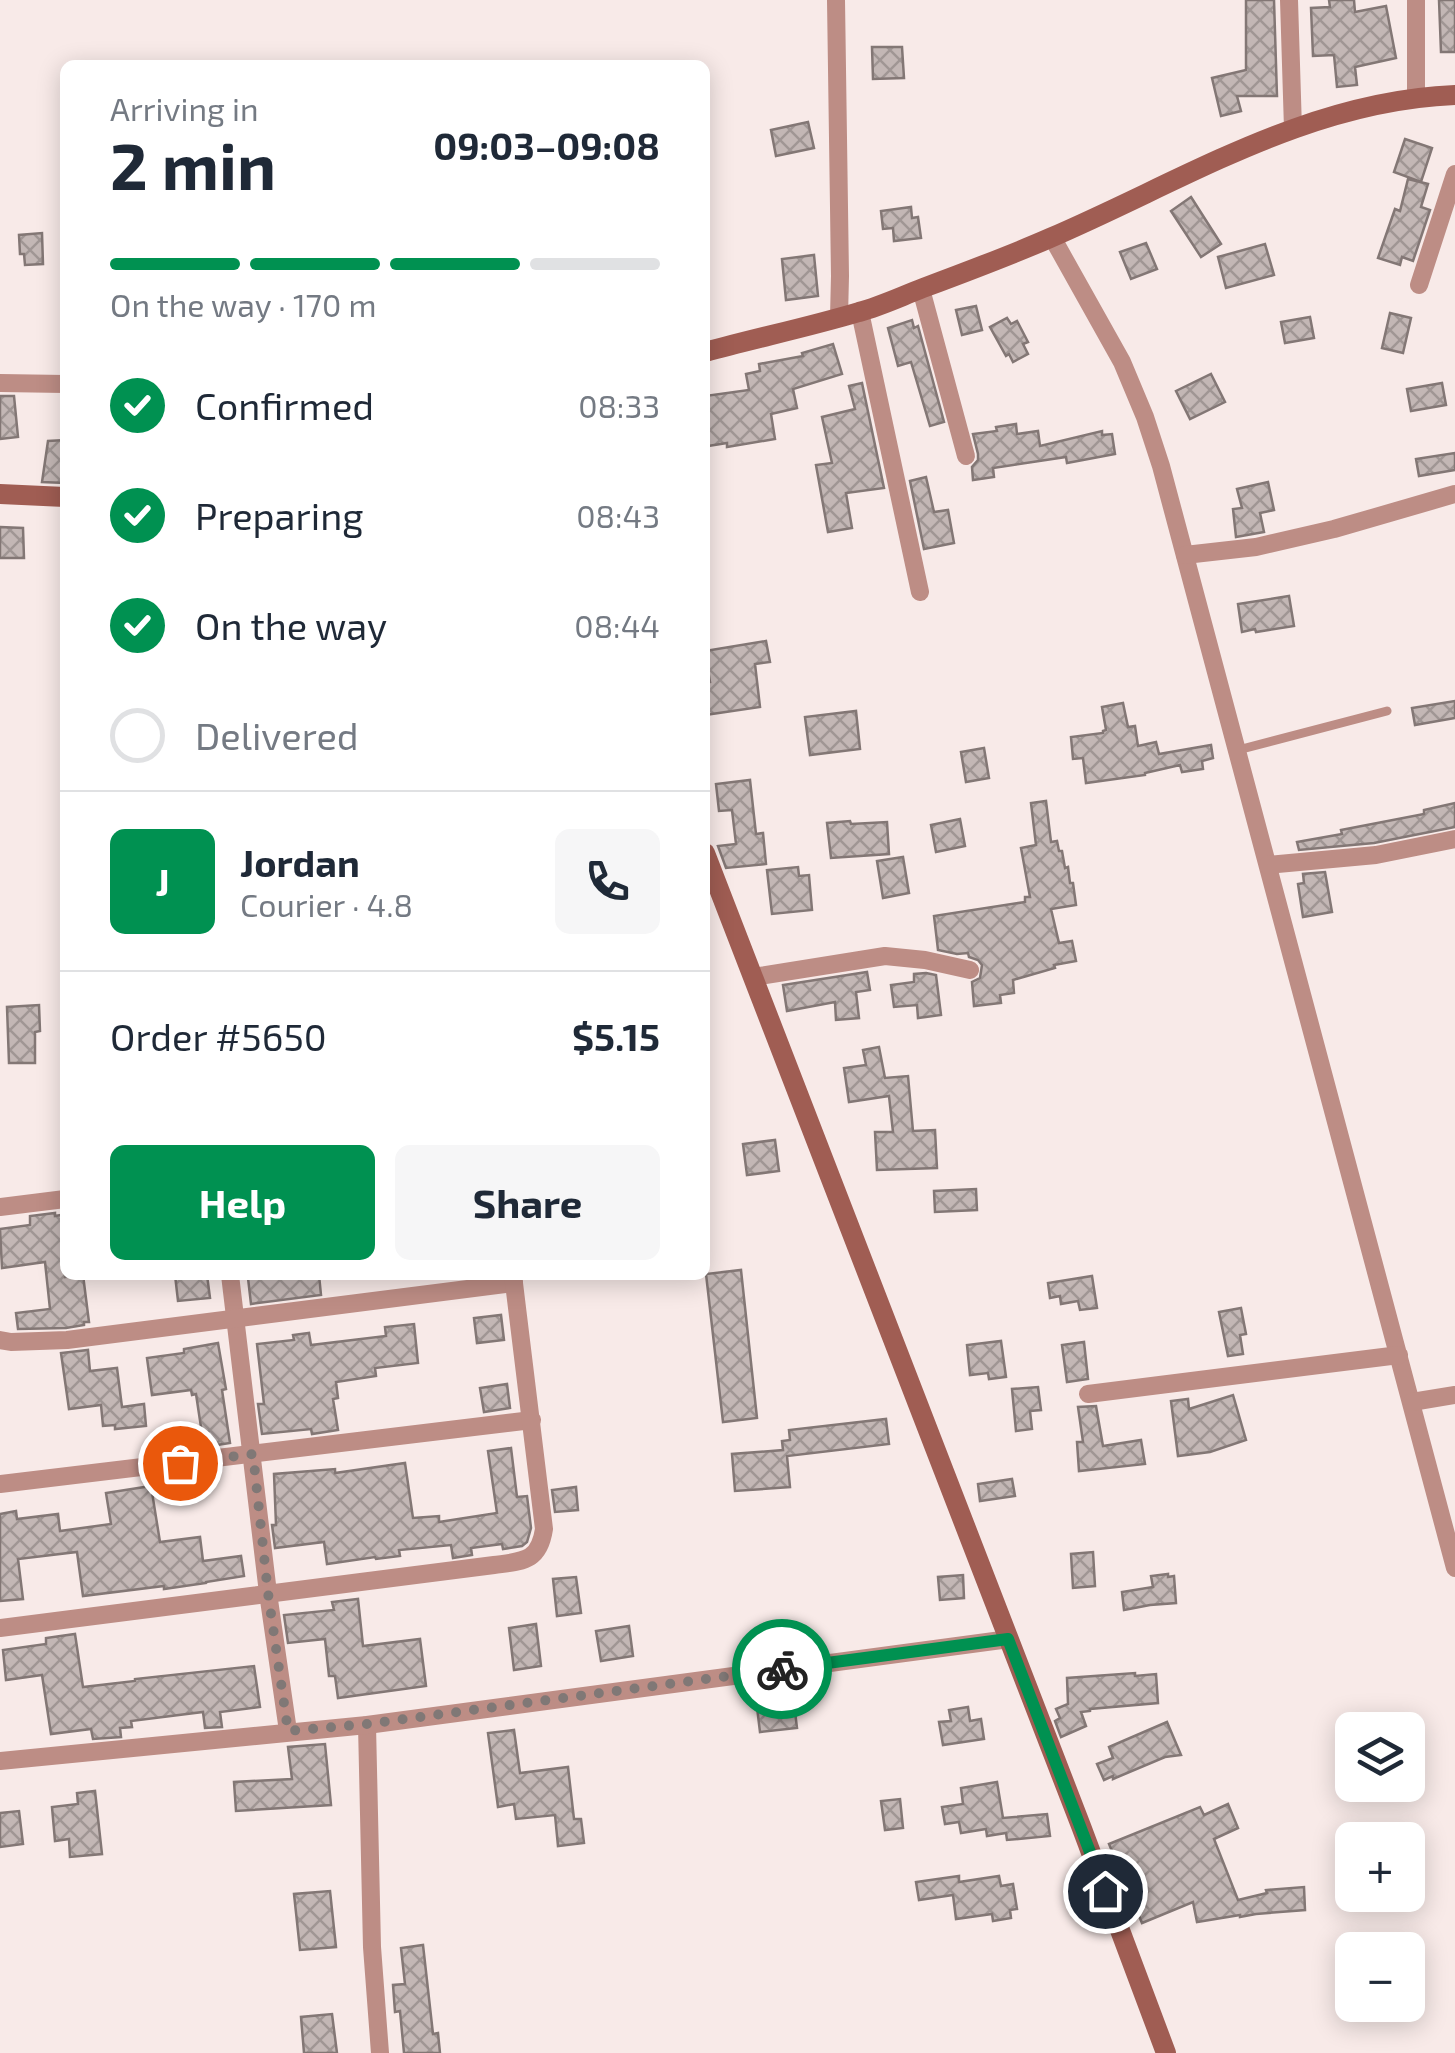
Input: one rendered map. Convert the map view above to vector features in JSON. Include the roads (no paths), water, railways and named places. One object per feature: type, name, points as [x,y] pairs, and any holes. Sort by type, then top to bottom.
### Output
[{"type":"street","points":[[836,0],[839,317]]},
{"type":"street","points":[[1289,0],[1292,129]]},
{"type":"street","points":[[1416,0],[1416,97]]},
{"type":"street","points":[[710,351],[860,312],[922,289],[1052,237],[1211,161],[1292,129],[1416,97],[1455,95]]},
{"type":"street","points":[[1419,285],[1455,174]]},
{"type":"street","points":[[1052,237],[1122,362],[1146,418],[1455,1568]]},
{"type":"street","points":[[922,289],[966,456]]},
{"type":"street","points":[[860,312],[920,592]]},
{"type":"street","points":[[0,382],[60,384]]},
{"type":"street","points":[[0,494],[60,497]]},
{"type":"street","points":[[1185,555],[1256,547],[1455,494]]},
{"type":"street","points":[[1268,865],[1376,854],[1455,839]]},
{"type":"street","points":[[710,866],[1166,2053]]},
{"type":"street","points":[[753,978],[885,956],[970,970]]},
{"type":"street","points":[[0,1206],[60,1200]]},
{"type":"street","points":[[231,1280],[288,1731]]},
{"type":"street","points":[[0,1340],[67,1340],[236,1320],[507,1280]]},
{"type":"street","points":[[0,1628],[494,1565],[534,1555],[542,1545],[544,1529],[514,1280]]},
{"type":"street","points":[[1088,1394],[1399,1355]]},
{"type":"street","points":[[1412,1402],[1455,1395]]},
{"type":"street","points":[[0,1484],[532,1420]]},
{"type":"street","points":[[0,1761],[367,1724],[1008,1639]]},
{"type":"street","points":[[367,1724],[372,1947],[380,2053]]},
{"type":"lane","points":[[1238,750],[1387,712]]}]
